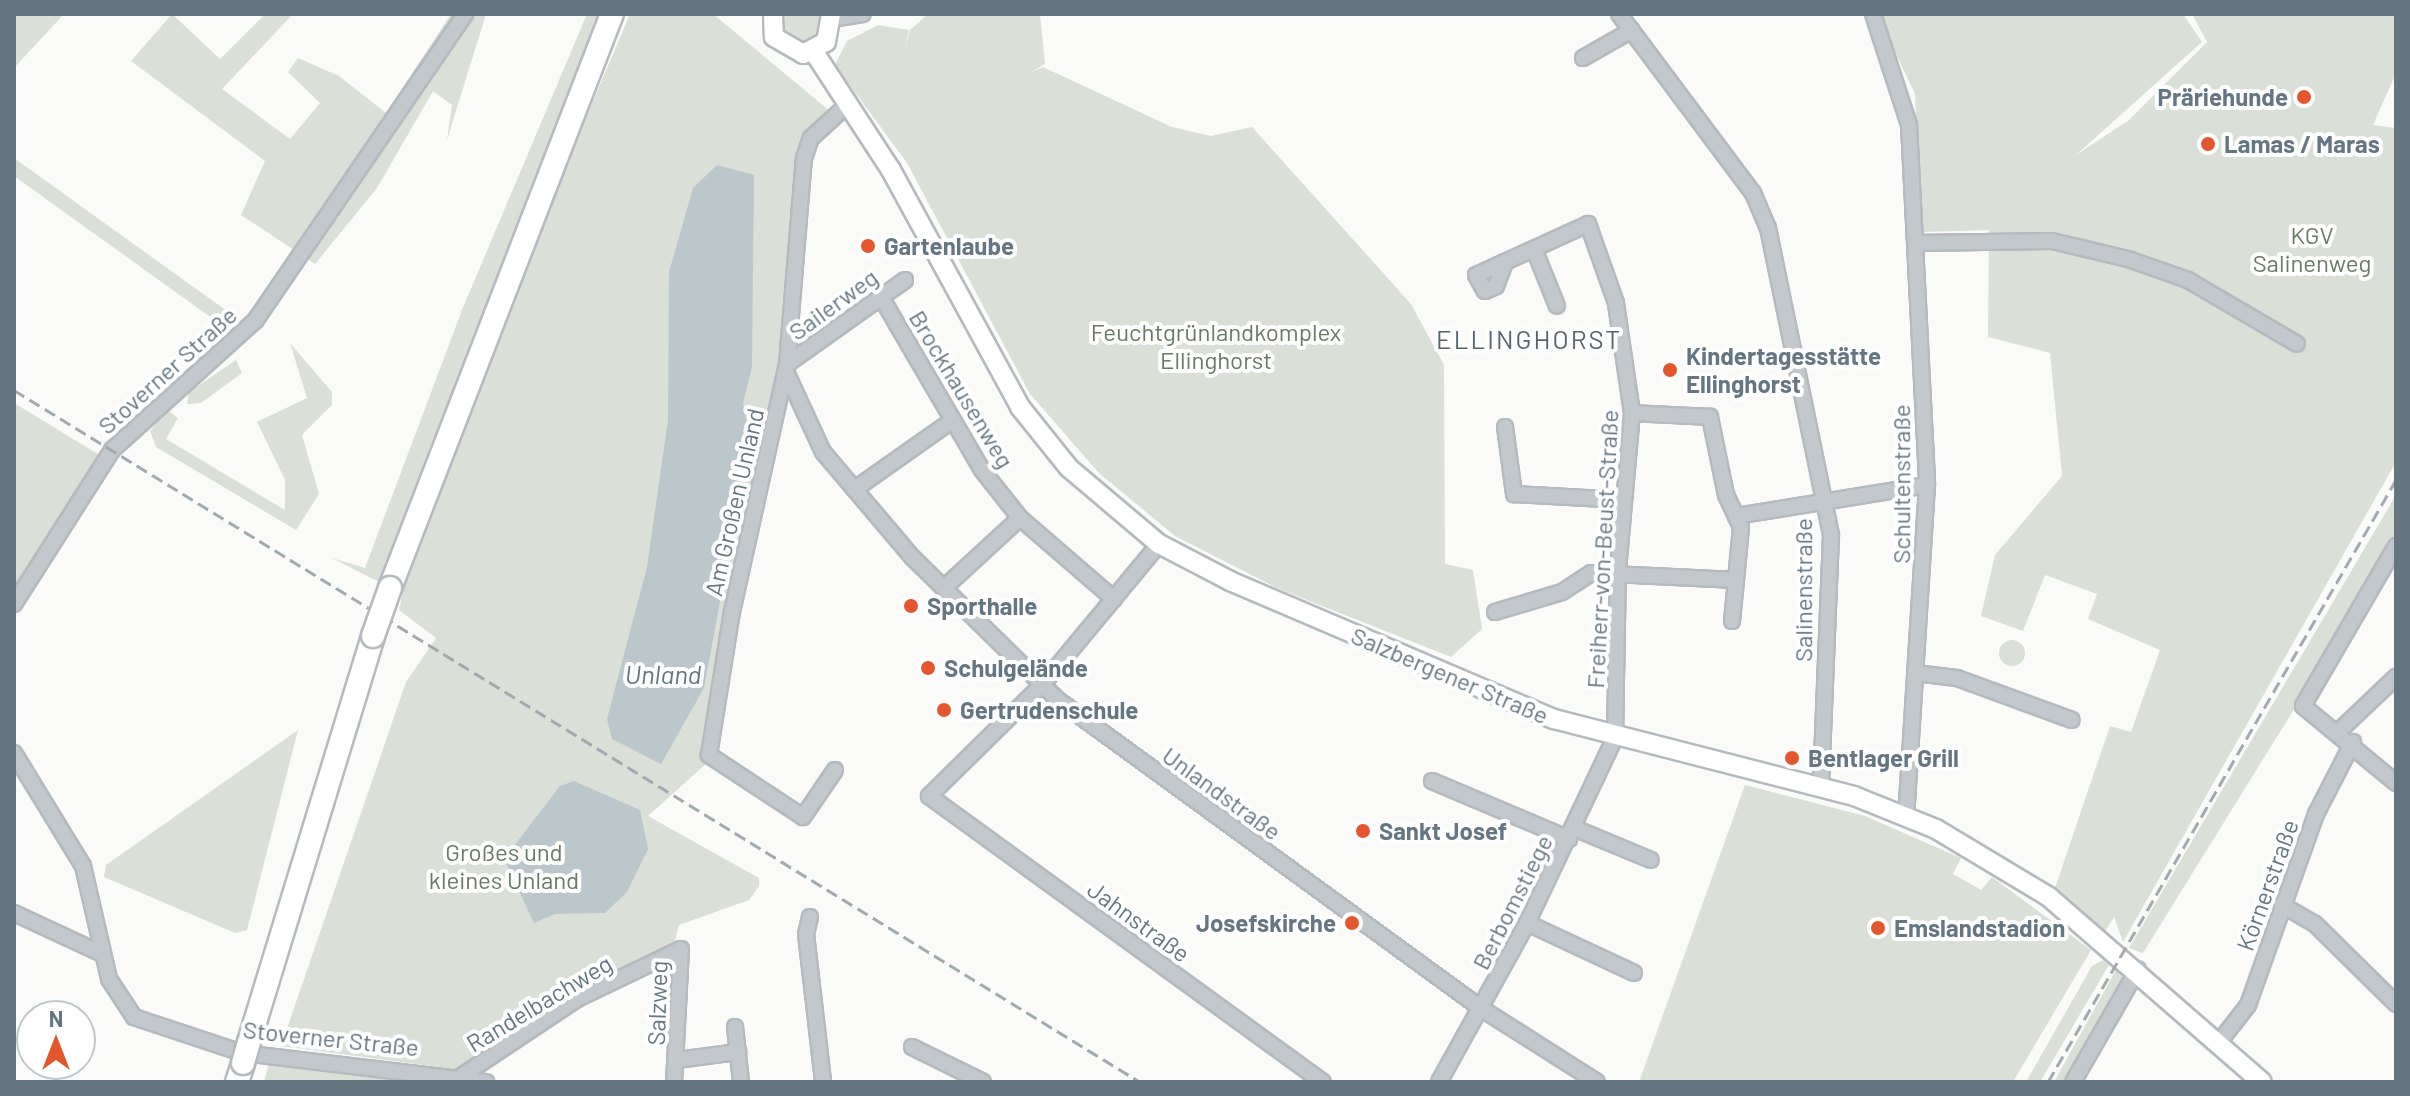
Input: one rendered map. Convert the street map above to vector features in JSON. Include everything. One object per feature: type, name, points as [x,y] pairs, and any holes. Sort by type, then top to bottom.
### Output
[{"type":"highway","points":[[243,1063],[373,636],[612,14]]},
{"type":"main road","points":[[771,14],[781,47],[814,52],[830,35],[831,16]]},
{"type":"main road","name":"Salzbergener Straße","points":[[814,52],[846,106],[891,170],[1020,407],[1069,468],[1159,544],[1471,686],[1615,738],[1821,787],[1906,815],[2013,871],[2138,969],[2262,1082]]},
{"type":"street","name":"Stoverner Straße","points":[[14,604],[112,450],[255,321],[465,14]]},
{"type":"street","points":[[831,16],[863,14]]},
{"type":"street","name":"Salinenstraße","points":[[1619,14],[1753,193],[1768,228],[1831,535],[1821,787]]},
{"type":"street","name":"Schultenstraße","points":[[1873,14],[1904,97],[1927,485],[1906,815]]},
{"type":"street","points":[[1583,58],[1632,30]]},
{"type":"street","name":"Am Großen Unland","points":[[835,770],[803,817],[709,755],[732,612],[787,368],[804,158],[811,138],[846,106]]},
{"type":"street","name":"Freiherr-von-Beust-Straße","points":[[1534,249],[1588,224],[1616,303],[1632,413],[1618,570],[1615,738]]},
{"type":"street","points":[[1915,243],[2052,241],[2128,259],[2188,280],[2297,344]]},
{"type":"street","points":[[1505,262],[1534,249],[1557,306]]},
{"type":"street","name":"Sailerweg","points":[[787,368],[905,280]]},
{"type":"street","name":"Brockhausenweg","points":[[881,297],[950,422],[1020,518],[1114,599]]},
{"type":"street","name":"Unlandstraße","points":[[787,368],[823,452],[945,587],[1041,686],[1482,1009],[1597,1082]]},
{"type":"street","points":[[1632,413],[1710,417],[1736,516],[1736,580],[1732,621]]},
{"type":"street","points":[[855,489],[950,422]]},
{"type":"street","points":[[1505,427],[1514,494],[1623,500]]},
{"type":"street","points":[[1736,516],[1927,485]]},
{"type":"street","points":[[945,587],[1020,518]]},
{"type":"street","points":[[1041,686],[1159,544]]},
{"type":"street","points":[[2396,546],[2303,706],[2353,742],[2396,783]]},
{"type":"street","points":[[1495,612],[1562,592],[1591,573],[1618,570],[1736,580]]},
{"type":"street","points":[[1915,673],[1957,678],[2072,720]]},
{"type":"street","points":[[2339,731],[2396,677]]},
{"type":"street","name":"Jahnstraße","points":[[1041,686],[929,796],[1323,1082]]},
{"type":"street","name":"Berbomstiege","points":[[1439,1082],[1527,923],[1615,738]]},
{"type":"street","name":"Körnerstraße","points":[[2220,1041],[2248,1005],[2282,905],[2353,742]]},
{"type":"street","name":"Stoverner Straße","points":[[14,753],[83,866],[100,953],[117,999],[156,1027],[242,1053],[463,1075],[486,1082]]},
{"type":"street","points":[[1432,781],[1571,834],[1651,860]]},
{"type":"street","points":[[2282,905],[2315,924],[2396,1004]]},
{"type":"street","points":[[14,913],[100,953]]},
{"type":"street","points":[[810,917],[806,934],[823,1082]]},
{"type":"street","points":[[1527,923],[1634,973]]},
{"type":"street","name":"Salzweg","points":[[674,1082],[681,949]]},
{"type":"street","name":"Randelbachweg","points":[[463,1075],[577,999],[681,949]]},
{"type":"street","points":[[2073,1082],[2138,969]]},
{"type":"street","points":[[735,1027],[741,1082]]},
{"type":"street","points":[[912,1047],[983,1082]]},
{"type":"street","name":"Salzweg","points":[[677,1060],[738,1052]]},
{"type":"green space","points":[[14,14],[64,14],[14,68]]},
{"type":"green space","points":[[172,14],[220,59],[265,14],[293,14],[222,89],[290,139],[320,103],[288,72],[298,58],[339,76],[386,113],[451,14],[486,14],[447,140],[452,105],[433,91],[377,188],[315,264],[241,215],[265,161],[131,61]]},
{"type":"green space","points":[[587,14],[605,14],[383,584],[332,558],[365,568],[462,310]]},
{"type":"green space","name":"Großes und kleines Unland","points":[[630,14],[713,14],[831,112],[802,142],[789,321],[708,762],[648,816],[759,878],[759,886],[749,900],[679,925],[672,952],[469,1071],[281,1046],[406,682],[436,638],[399,610],[407,572],[484,358]]},
{"type":"green space","points":[[780,14],[824,14],[825,32],[806,47],[783,39]]},
{"type":"green space","name":"Feuchtgrünlandkomplex Ellinghorst","points":[[928,14],[1040,14],[1045,64],[1030,73],[1043,67],[1172,127],[1211,136],[1252,127],[1411,304],[1444,365],[1445,564],[1473,570],[1482,629],[1451,657],[1279,589],[1175,536],[1099,473],[1030,394],[907,163],[835,65],[847,41],[878,25],[909,30],[905,50],[910,30]]},
{"type":"green space","name":"KGV Salinenweg","points":[[1877,14],[2183,14],[2202,42],[2076,155],[2129,120],[2207,42],[2192,14],[2396,14],[2396,73],[2373,125],[2396,128],[2396,462],[2123,942],[2114,917],[2104,933],[2054,891],[2110,726],[2131,732],[2160,650],[2088,619],[2097,594],[2045,575],[2023,631],[1981,616],[1995,555],[2062,476],[2050,353],[1988,337],[1989,230],[1921,232],[1915,94]]},
{"type":"green space","points":[[14,158],[241,321],[220,324],[14,176]]},
{"type":"green space","points":[[290,343],[332,392],[332,405],[302,435],[319,494],[296,530],[156,447],[150,431],[167,410],[178,418],[166,439],[285,510],[285,480],[257,422],[307,398]]},
{"type":"green space","points":[[236,360],[242,373],[201,403],[187,404],[189,392]]},
{"type":"green space","points":[[14,403],[101,456],[14,594]]},
{"type":"green space","points":[[2396,495],[2396,533],[2296,706],[2143,953],[2129,948]]},
{"type":"green space","points":[[2012,640],[2021,644],[2025,653],[2021,662],[2012,666],[2003,662],[1999,653],[2003,644]]},
{"type":"green space","points":[[298,730],[247,930],[235,933],[104,877],[106,865]]},
{"type":"green space","name":"Emslandstadion","points":[[1745,785],[1865,816],[1961,858],[1953,874],[1981,890],[1992,877],[2091,950],[2013,1082],[1639,1082]]},
{"type":"green space","points":[[2103,960],[2109,965],[2040,1082],[2026,1082],[2092,966]]},
{"type":"green space","points":[[2116,970],[2125,981],[2067,1082],[2054,1082]]},
{"type":"green space","points":[[269,1063],[445,1082],[264,1082]]},
{"type":"water","name":"Unland","points":[[717,165],[754,175],[752,367],[743,403],[750,440],[704,688],[661,764],[612,739],[607,719],[647,567],[668,420],[669,272],[693,188]]},
{"type":"water","points":[[574,781],[640,810],[648,849],[627,892],[605,913],[555,914],[534,923],[504,859],[560,786]]},
{"type":"railway","points":[[14,390],[1140,1082]]},
{"type":"railway","points":[[2048,1082],[2396,480]]},
{"type":"place","name":"Präriehunde","points":[[2304,97]]},
{"type":"place","name":"Lamas / Maras","points":[[2208,144]]},
{"type":"place","name":"Gartenlaube","points":[[868,246]]},
{"type":"place","name":"Kindertagesstätte Ellinghorst","points":[[1670,370]]},
{"type":"place","name":"Sporthalle","points":[[911,606]]},
{"type":"place","name":"Schulgelände","points":[[928,668]]},
{"type":"place","name":"Gertrudenschule","points":[[944,710]]},
{"type":"place","name":"Bentlager Grill","points":[[1792,758]]},
{"type":"place","name":"Sankt Josef","points":[[1363,831]]},
{"type":"place","name":"Josefskirche","points":[[1352,923]]},
{"type":"place","name":"Emslandstadion","points":[[1878,928]]},
{"type":"district","name":"ELLINGHORST","points":[[1529,339]]}]
